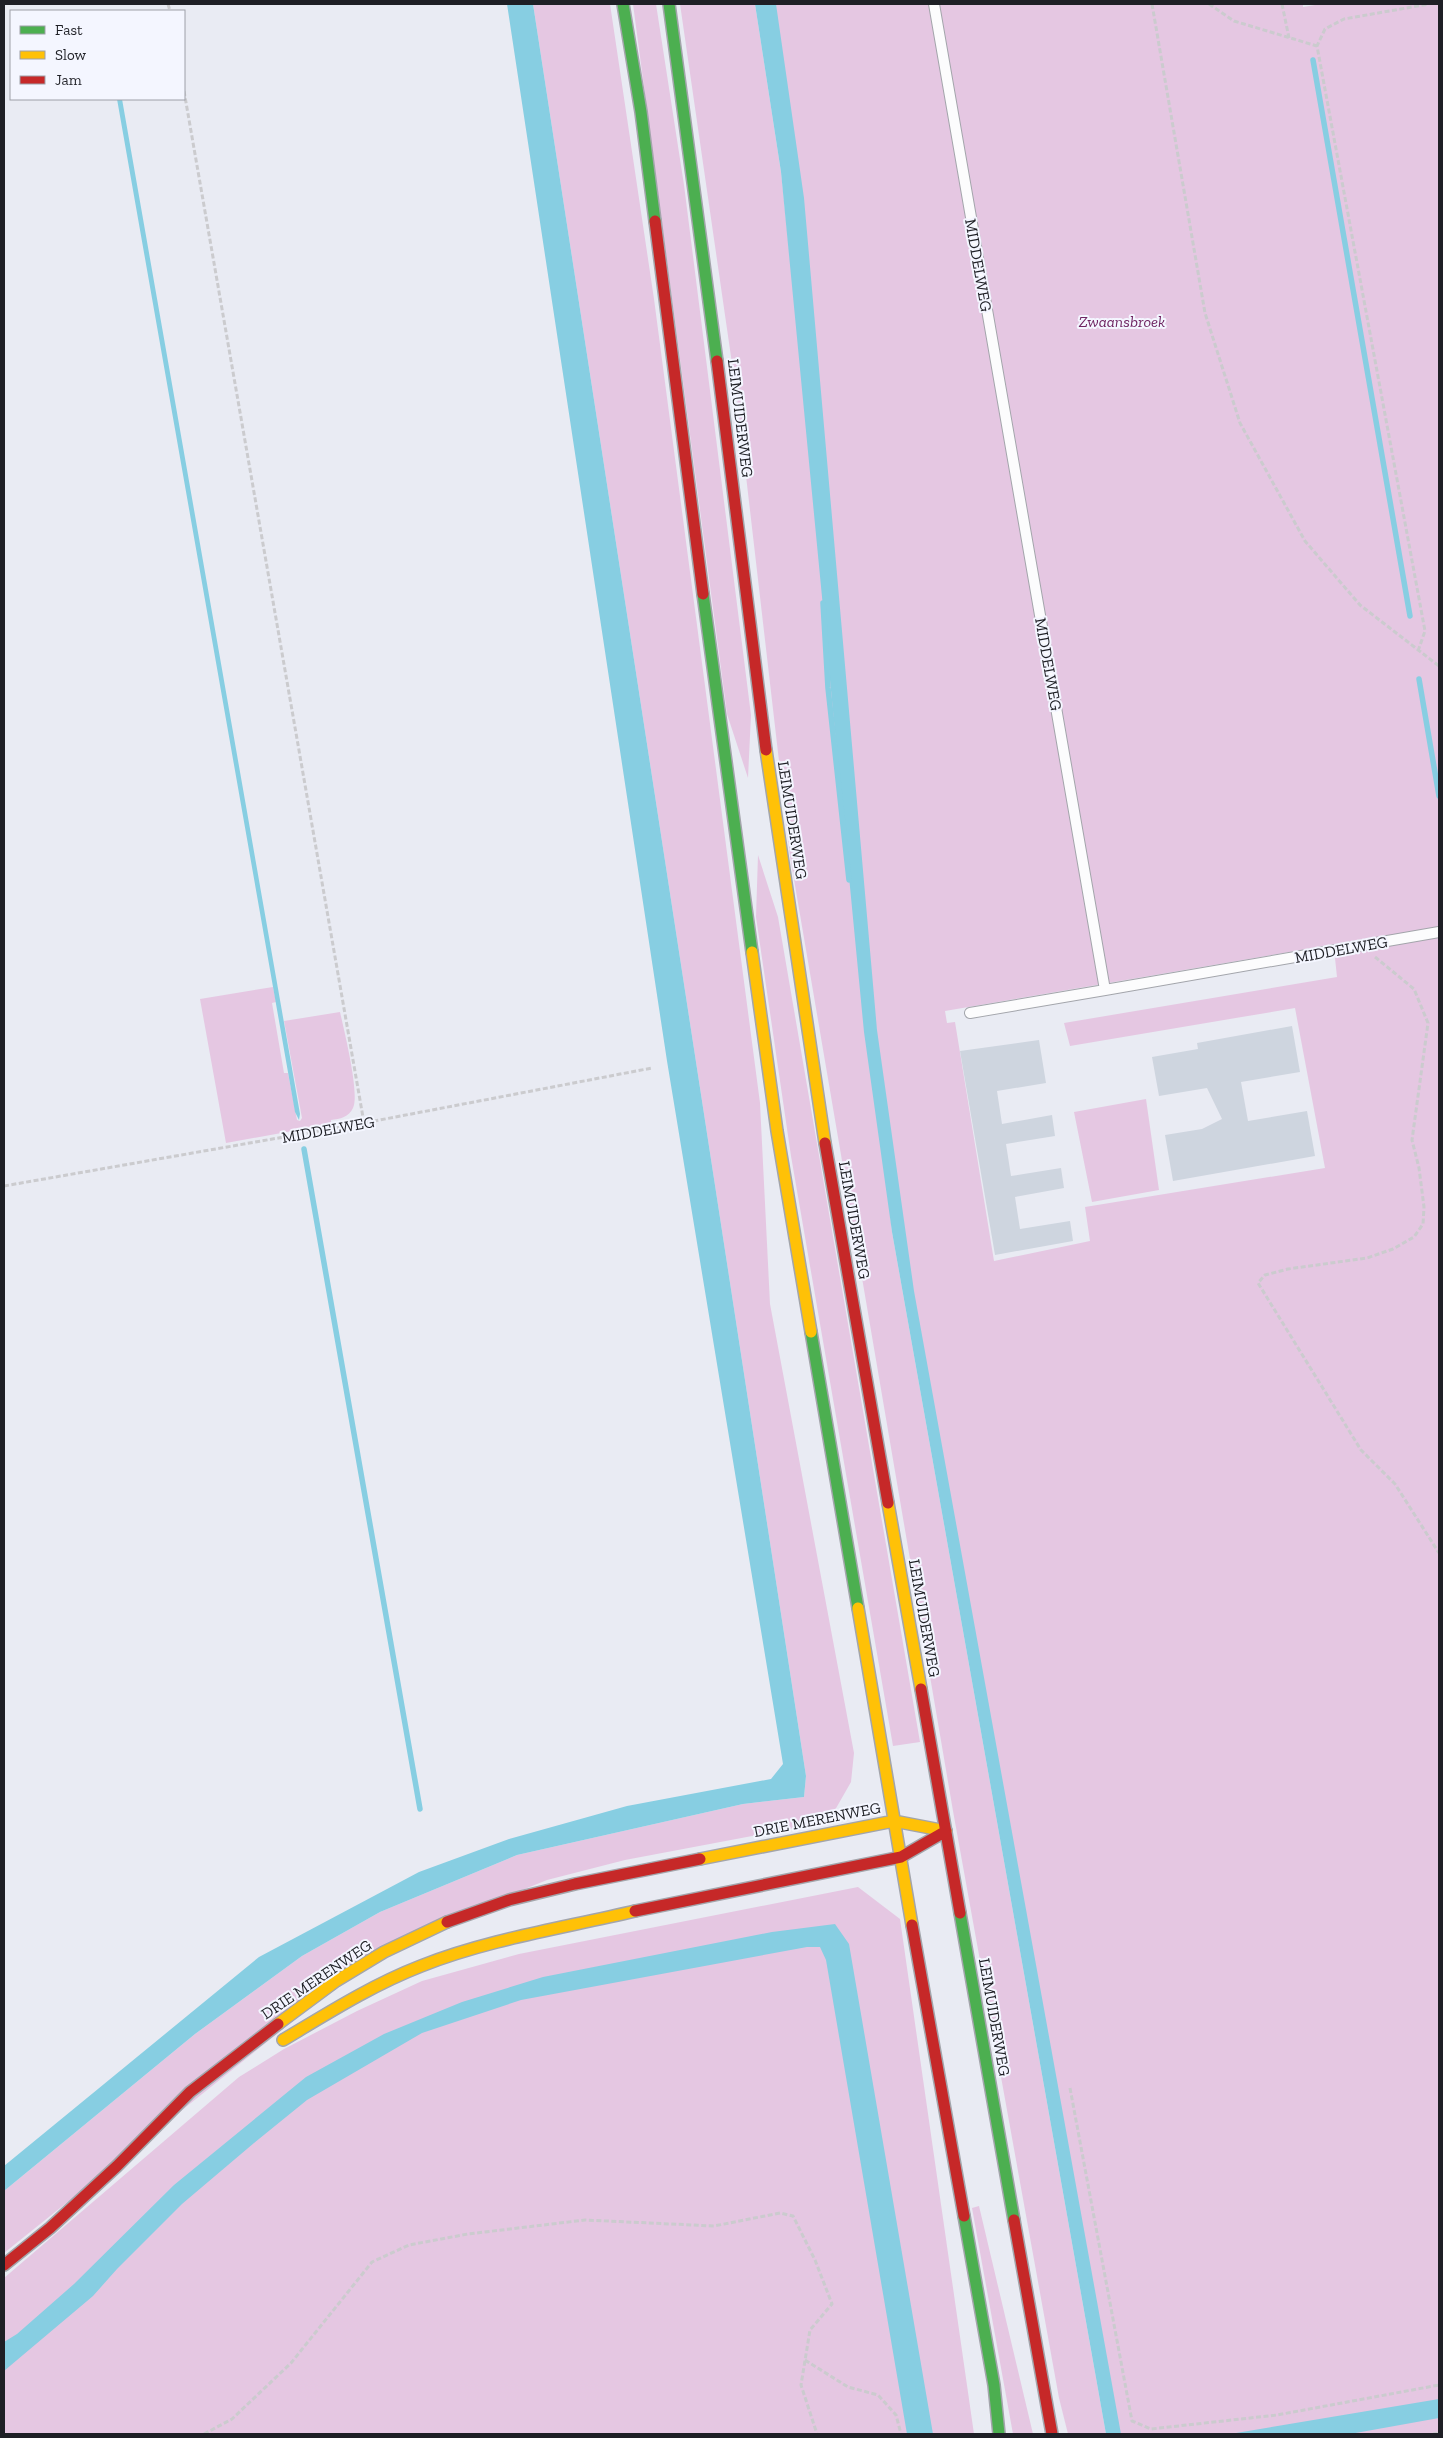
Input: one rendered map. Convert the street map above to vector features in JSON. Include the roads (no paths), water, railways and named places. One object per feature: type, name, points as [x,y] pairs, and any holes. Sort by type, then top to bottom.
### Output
[{"type":"main road","points":[[624,4],[641,112],[716,696],[777,1131],[894,1821],[994,2385],[999,2434]]},
{"type":"main road","name":"LEIMUIDERWEG","points":[[669,4],[699,219],[768,763],[828,1161],[1052,2434]]},
{"type":"main road","name":"DRIE MERENWEG","points":[[4,2265],[50,2228],[117,2166],[190,2092],[287,2017],[336,1981],[384,1952],[453,1919],[509,1900],[575,1884],[894,1821],[946,1831]]},
{"type":"main road","name":"DRIE MERENWEG","points":[[274,2046],[362,1992],[421,1966],[474,1949],[644,1909],[901,1857],[946,1831]]},
{"type":"main road","name":"DRIE MERENWEG","points":[[117,2166],[190,2109]]},
{"type":"lane","name":"MIDDELWEG","points":[[934,4],[1105,990],[1439,932]]},
{"type":"lane","points":[[970,1013],[1105,990]]},
{"type":"water","points":[[507,4],[533,4],[806,1776],[804,1797],[743,1804],[517,1855],[380,1912],[302,1956],[195,2034],[4,2191],[4,2166],[259,1957],[419,1872],[509,1839],[627,1806],[771,1779],[783,1764],[667,1061]]},
{"type":"water","points":[[755,4],[776,4],[804,198],[877,1030],[914,1291],[1121,2434],[1106,2434],[892,1232],[864,1032],[781,172]]},
{"type":"water","points":[[117,100],[122,100],[300,1114],[299,1120],[295,1112]]},
{"type":"water","points":[[835,1924],[849,1944],[933,2434],[907,2434],[826,1960],[820,1947],[807,1947],[521,2000],[422,2033],[307,2100],[182,2204],[117,2269],[93,2296],[4,2371],[4,2342],[17,2334],[74,2284],[174,2185],[306,2077],[384,2034],[462,2002],[543,1977],[772,1932]]},
{"type":"water","points":[[1439,2399],[1439,2418],[1350,2434],[1230,2434]]},
{"type":"waterway","points":[[1313,60],[1410,616]]},
{"type":"waterway","points":[[823,603],[828,688],[849,880]]},
{"type":"waterway","points":[[1419,679],[1439,796]]},
{"type":"waterway","points":[[304,1149],[420,1809]]},
{"type":"park label","name":"Zwaansbroek","points":[[1122,321]]}]
